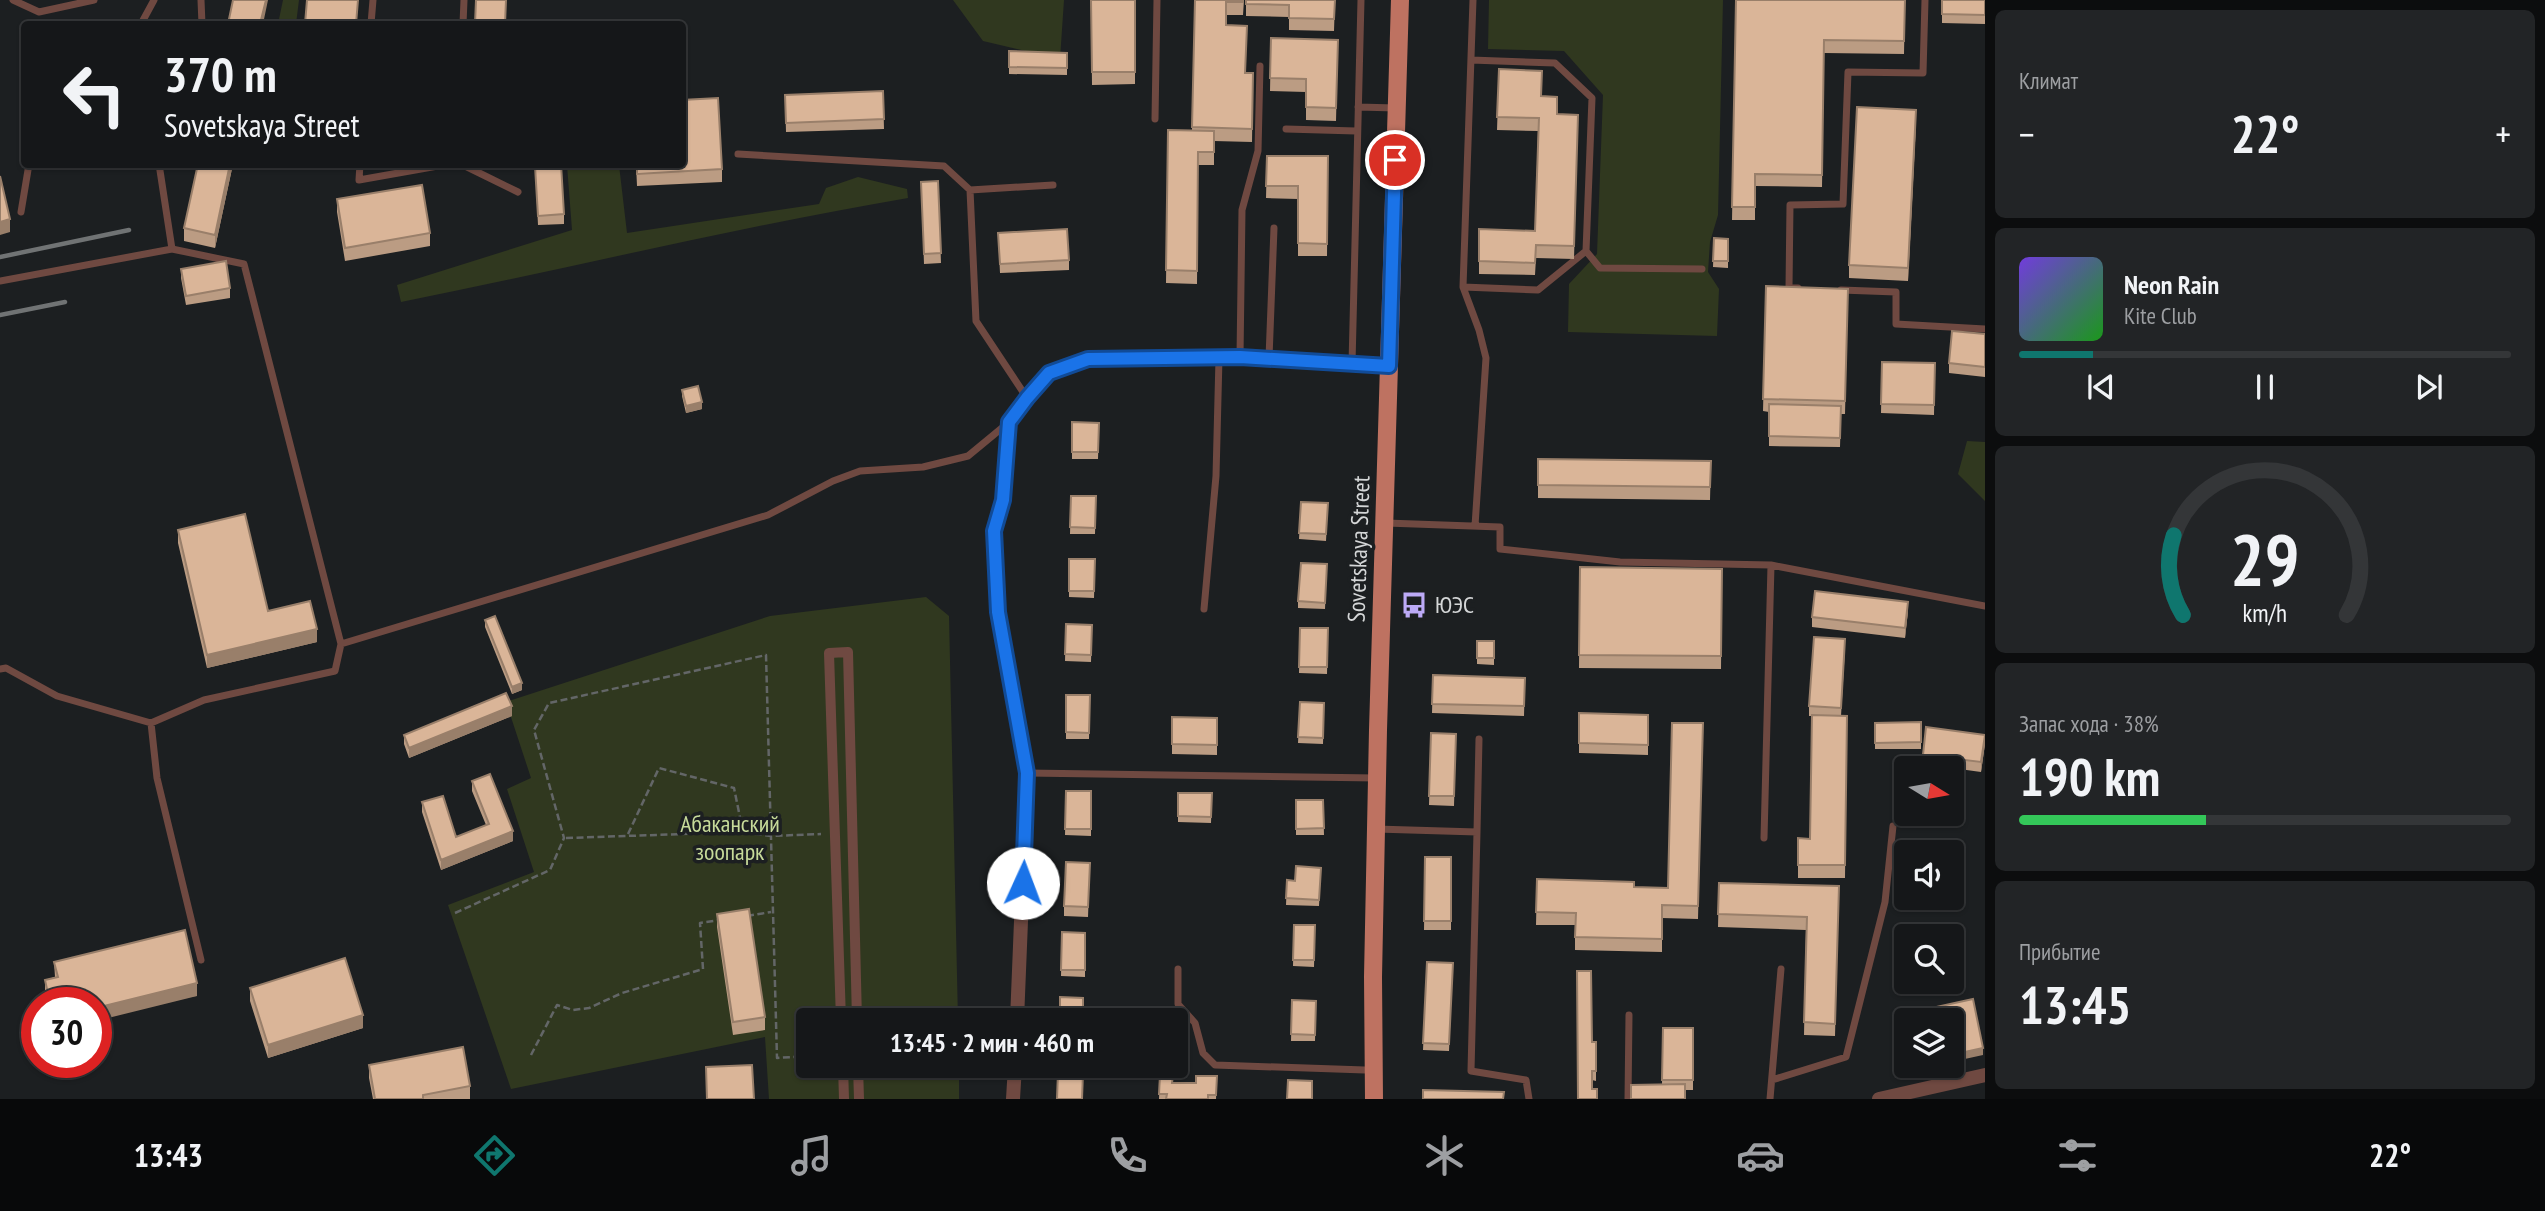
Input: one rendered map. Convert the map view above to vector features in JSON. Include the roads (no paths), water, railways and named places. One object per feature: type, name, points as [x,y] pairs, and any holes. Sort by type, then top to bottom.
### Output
[{"type":"main road","name":"Sovetskaya Street","points":[[1374,1099],[1372,1013],[1377,778],[1401,0]]},
{"type":"main road","points":[[1362,1099],[1372,1013]]},
{"type":"street","points":[[1017,1008],[1027,773],[998,612],[994,531],[1003,500],[1009,422],[1027,398]]},
{"type":"street","points":[[841,1008],[829,653],[848,652],[857,1008]]},
{"type":"street","points":[[1879,1099],[1985,1075]]},
{"type":"street","points":[[843,1078],[844,1099]]},
{"type":"street","points":[[858,1078],[859,1099]]},
{"type":"street","points":[[1013,1099],[1014,1078]]},
{"type":"lane","points":[[13,0],[39,12],[94,0]]},
{"type":"lane","points":[[143,21],[154,0]]},
{"type":"lane","points":[[201,0],[202,21]]},
{"type":"lane","points":[[372,21],[373,0]]},
{"type":"lane","points":[[463,21],[464,0]]},
{"type":"lane","points":[[1155,119],[1157,0]]},
{"type":"lane","points":[[1352,364],[1361,0]]},
{"type":"lane","points":[[1473,0],[1462,287],[1479,330],[1486,358],[1475,526]]},
{"type":"lane","points":[[1802,289],[1789,288],[1790,205],[1843,204],[1847,72],[1923,73],[1925,0]]},
{"type":"lane","points":[[1471,60],[1555,63],[1592,98],[1586,251],[1600,268],[1702,269]]},
{"type":"lane","points":[[1240,357],[1242,210],[1258,151],[1260,66]]},
{"type":"lane","points":[[1358,107],[1397,108]]},
{"type":"lane","points":[[1286,129],[1356,131]]},
{"type":"lane","points":[[738,154],[944,166],[970,190],[976,321],[1027,398],[1049,373],[1088,359],[1240,357],[1389,366]]},
{"type":"lane","points":[[21,212],[28,168]]},
{"type":"lane","points":[[160,168],[172,249]]},
{"type":"lane","points":[[360,168],[359,180],[426,168]]},
{"type":"lane","points":[[469,168],[518,192]]},
{"type":"lane","points":[[970,190],[1053,185]]},
{"type":"lane","points":[[1269,358],[1274,228]]},
{"type":"lane","points":[[0,281],[172,249],[244,264],[341,644],[335,671],[204,700],[151,723],[57,696],[6,668],[0,669]]},
{"type":"lane","points":[[1462,287],[1538,290],[1586,251]]},
{"type":"lane","points":[[1829,290],[1896,292],[1896,324],[1985,330]]},
{"type":"lane","points":[[1204,608],[1216,476],[1219,358]]},
{"type":"lane","points":[[341,644],[768,515],[833,481],[860,471],[923,467],[968,456],[1009,422]]},
{"type":"lane","points":[[1385,523],[1500,527],[1500,549],[1620,562],[1771,565],[1985,606]]},
{"type":"lane","points":[[1764,838],[1771,565]]},
{"type":"lane","points":[[151,723],[157,778],[201,960]]},
{"type":"lane","points":[[1479,739],[1471,1071],[1526,1080],[1529,1099]]},
{"type":"lane","points":[[1027,773],[1377,778]]},
{"type":"lane","points":[[1772,1080],[1846,1058],[1885,902],[1893,826]]},
{"type":"lane","points":[[1376,829],[1477,832]]},
{"type":"lane","points":[[1178,969],[1178,1004],[1195,1023],[1203,1052],[1215,1065],[1365,1070]]},
{"type":"lane","points":[[1770,1099],[1781,969]]},
{"type":"lane","points":[[1628,1099],[1629,1015]]},
{"type":"railway","points":[[0,257],[129,230]]},
{"type":"railway","points":[[0,315],[65,302]]},
{"type":"place","name":"ЮЭС","points":[[1414,605]]},
{"type":"park label","name":"Абаканский зоопарк","points":[[730,838]]}]
